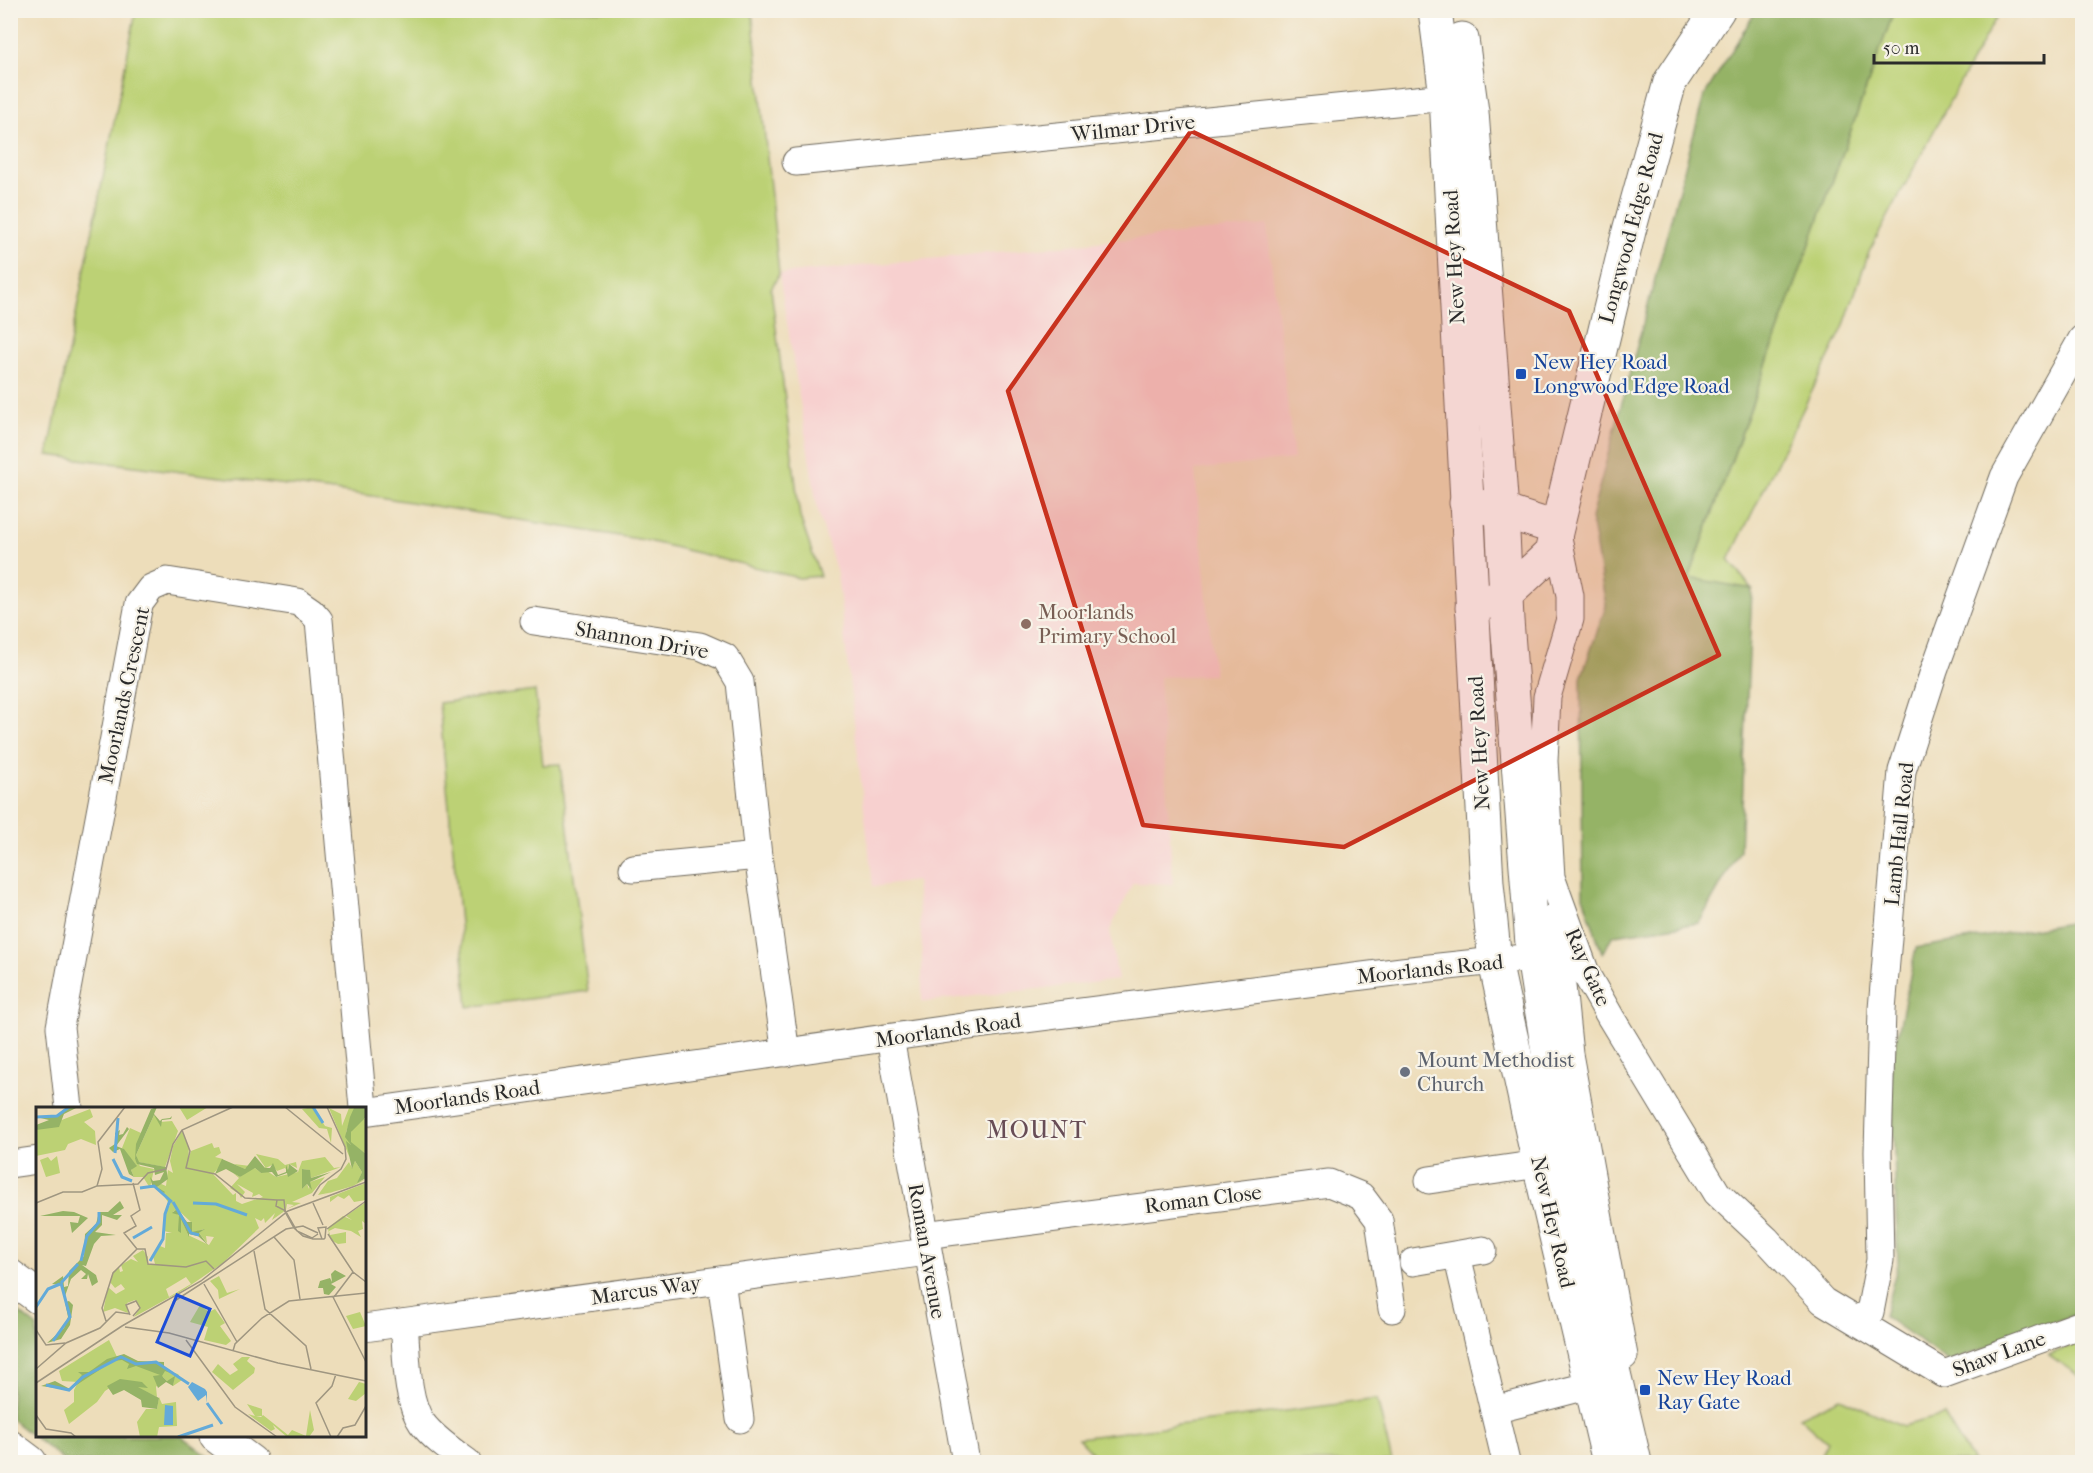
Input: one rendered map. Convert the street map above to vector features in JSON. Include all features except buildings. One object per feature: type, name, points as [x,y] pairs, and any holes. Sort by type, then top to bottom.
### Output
[{"type":"main road","name":"New Hey Road","points":[[1435,10],[1458,95],[1502,510],[1507,620],[1533,957],[1569,1183],[1635,1462]]},
{"type":"main road","name":"New Hey Road","points":[[1458,10],[1466,503],[1487,883],[1495,962],[1539,1164],[1610,1462]]},
{"type":"main road","name":"Longwood Edge Road","points":[[1472,608],[1507,594],[1551,553],[1629,231],[1670,82],[1718,10]]},
{"type":"main road","points":[[1466,503],[1502,510],[1556,528]]},
{"type":"main road","points":[[10,1276],[36,1296]]},
{"type":"main road","points":[[217,1437],[251,1462]]},
{"type":"main road","points":[[10,1447],[30,1462]]},
{"type":"street","name":"Wilmar Drive","points":[[796,162],[1458,95]]},
{"type":"street","name":"Lamb Hall Road","points":[[1856,1320],[1870,1312],[1880,1260],[1878,1152],[1882,1009],[1902,771],[1934,671],[2004,477],[2082,339]]},
{"type":"street","name":"Ray Gate","points":[[1556,528],[1570,596],[1570,619],[1547,697],[1544,762],[1551,877],[1587,976],[1717,1193],[1766,1239],[1823,1301],[1856,1320]]},
{"type":"street","name":"Moorlands Crescent","points":[[69,1107],[60,1027],[139,604],[152,588],[167,580],[298,602],[311,610],[319,621],[364,1107]]},
{"type":"street","name":"Shannon Drive","points":[[534,621],[700,646],[725,657],[740,682],[758,856],[786,1053]]},
{"type":"street","points":[[633,868],[758,856]]},
{"type":"street","name":"New Hey Road","points":[[1551,877],[1569,1054],[1612,1286],[1641,1462]]},
{"type":"street","name":"Moorlands Road","points":[[366,1110],[970,1026],[1402,971],[1533,957]]},
{"type":"street","name":"Roman Avenue","points":[[891,1038],[966,1462]]},
{"type":"street","points":[[10,1164],[36,1160]]},
{"type":"street","points":[[1429,1180],[1539,1164]]},
{"type":"street","name":"Roman Close","points":[[926,1244],[1329,1183],[1361,1196],[1378,1220],[1392,1308]]},
{"type":"street","name":"Marcus Way","points":[[366,1328],[721,1280],[926,1244]]},
{"type":"street","points":[[1413,1262],[1483,1250]]},
{"type":"street","points":[[1457,1255],[1506,1462]]},
{"type":"street","points":[[721,1280],[740,1419]]},
{"type":"street","name":"Shaw Lane","points":[[1856,1320],[1944,1374],[2082,1324]]},
{"type":"street","points":[[404,1323],[411,1400],[422,1422],[441,1442],[467,1462]]},
{"type":"street","points":[[1494,1410],[1591,1385]]},
{"type":"highlighted area","points":[[1191,131],[1569,311],[1719,655],[1344,847],[1143,825],[1008,391]]},
{"type":"shaded area","name":"Moorlands Primary School","points":[[1267,225],[1294,459],[1195,470],[1214,675],[1159,677],[1173,884],[1133,883],[1110,930],[1118,980],[922,1002],[922,947],[916,881],[873,887],[837,573],[818,512],[779,274]]},
{"type":"green space","points":[[136,11],[752,11],[779,274],[771,289],[800,517],[820,576],[799,578],[644,540],[373,496],[48,455]]},
{"type":"green space","points":[[1756,11],[1894,11],[1689,578],[1752,589],[1740,850],[1699,923],[1614,935],[1602,953],[1583,896],[1581,678],[1606,606],[1591,518],[1704,96]]},
{"type":"green space","points":[[1894,11],[2000,11],[1869,252],[1843,328],[1729,560],[1752,589],[1689,579]]},
{"type":"green space","points":[[535,691],[543,765],[560,764],[588,991],[468,1007],[439,703]]},
{"type":"green space","points":[[2082,921],[2082,1312],[1949,1362],[1884,1316],[1898,1264],[1891,1066],[1916,948]]},
{"type":"green space","points":[[11,1306],[36,1326],[36,1437],[182,1437],[216,1462],[66,1462],[11,1419]]},
{"type":"green space","points":[[2082,1341],[2082,1378],[2049,1355]]},
{"type":"green space","points":[[1840,1398],[1903,1426],[1944,1415],[1973,1462],[1818,1462],[1827,1442],[1799,1417]]},
{"type":"green space","points":[[1377,1399],[1392,1462],[1101,1462],[1078,1438]]},
{"type":"place","name":"New Hey Road Longwood Edge Road","points":[[1521,374]]},
{"type":"place","name":"Moorlands Primary School","points":[[1026,624]]},
{"type":"place","name":"Mount Methodist Church","points":[[1405,1072]]},
{"type":"place","name":"New Hey Road Ray Gate","points":[[1645,1390]]},
{"type":"district","name":"MOUNT","points":[[1037,1130]]}]
